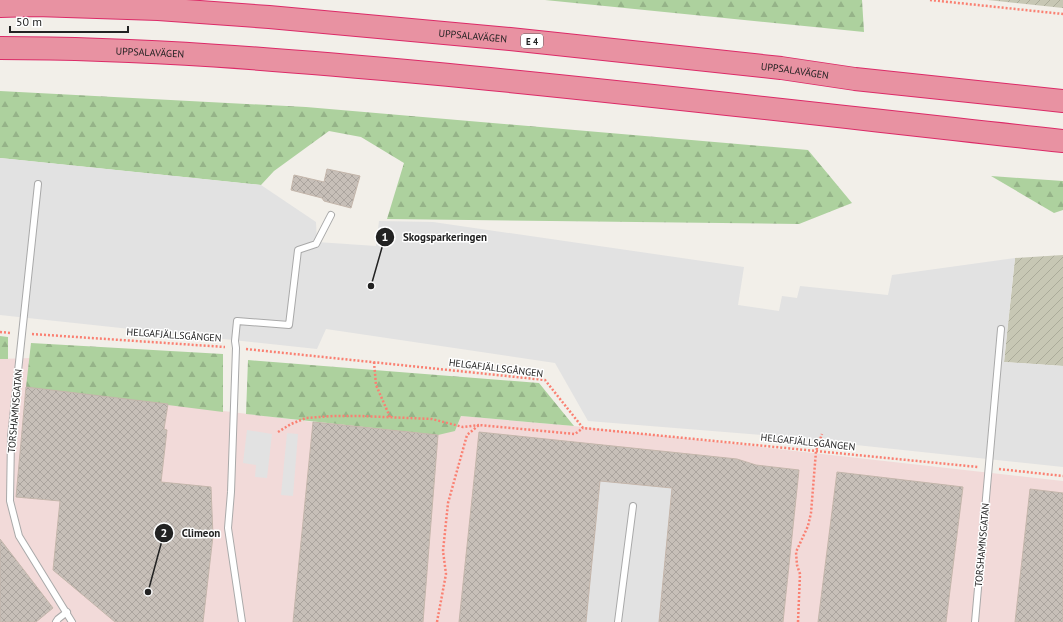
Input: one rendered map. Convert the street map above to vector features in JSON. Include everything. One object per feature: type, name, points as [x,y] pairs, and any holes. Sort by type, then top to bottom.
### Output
[{"type":"highway","name":"UPPSALAVÄGEN","points":[[0,6],[158,9],[269,17],[526,41],[781,68],[855,79],[1063,101]]},
{"type":"highway","name":"UPPSALAVÄGEN","points":[[0,48],[153,52],[260,58],[503,80],[1063,141]]},
{"type":"lane","name":"TORSHAMNSGATAN","points":[[38,184],[11,437],[10,501],[19,536],[72,622]]},
{"type":"lane","points":[[242,622],[228,528],[231,492],[235,341],[237,321],[289,325],[298,250],[316,244],[331,215]]},
{"type":"lane","name":"TORSHAMNSGATAN","points":[[975,622],[1001,329]]},
{"type":"lane","points":[[618,622],[633,506]]},
{"type":"lane","points":[[56,622],[67,612]]},
{"type":"path","points":[[930,0],[1063,14]]},
{"type":"path","name":"HELGAFJÄLLSGÅNGEN","points":[[0,332],[236,348],[545,380],[583,428],[1063,476]]},
{"type":"path","points":[[374,362],[376,385],[390,417]]},
{"type":"path","points":[[278,432],[291,424],[306,418],[360,416],[432,419],[464,427],[479,425],[575,434],[583,428]]},
{"type":"path","points":[[437,622],[446,574],[443,551],[448,503],[467,435],[479,425]]},
{"type":"path","points":[[798,622],[800,574],[797,565],[796,552],[808,526],[811,513],[816,451],[822,434]]},
{"type":"shaded area","points":[[988,0],[1063,0],[1063,8]]},
{"type":"shaded area","points":[[0,158],[261,185],[316,222],[317,242],[376,246],[379,221],[433,222],[744,267],[738,305],[779,311],[782,296],[797,298],[800,286],[888,295],[892,275],[1015,258],[1004,362],[1063,366],[1063,467],[762,435],[588,421],[555,363],[326,329],[317,349],[0,315]]},
{"type":"shaded area","points":[[1063,255],[1063,366],[1004,362],[1015,258]]},
{"type":"shaded area","points":[[30,358],[27,387],[313,422],[455,431],[461,416],[574,426],[1063,481],[1063,622],[0,622],[0,359]]},
{"type":"shaded area","points":[[247,430],[272,434],[267,478],[255,477],[256,465],[243,463]]},
{"type":"shaded area","points":[[287,433],[298,434],[293,496],[281,495]]},
{"type":"shaded area","points":[[600,481],[672,488],[659,622],[586,622]]},
{"type":"green space","points":[[545,0],[862,0],[864,32]]},
{"type":"green space","points":[[0,91],[306,107],[808,150],[852,203],[799,224],[387,219],[404,163],[361,137],[329,131],[274,171],[261,185],[0,158]]},
{"type":"green space","points":[[991,176],[1063,181],[1063,210],[1054,213]]},
{"type":"green space","points":[[0,336],[8,337],[8,359],[0,359]]},
{"type":"green space","points":[[31,343],[223,354],[223,412],[26,387]]},
{"type":"green space","points":[[248,360],[539,383],[574,426],[461,416],[455,431],[438,435],[246,414]]},
{"type":"building","points":[[327,169],[360,176],[351,208],[324,201],[322,198],[291,190],[294,175],[324,182]]},
{"type":"building","points":[[26,387],[168,404],[164,429],[167,430],[161,482],[211,487],[213,536],[203,622],[115,622],[53,570],[60,501],[16,497]]},
{"type":"building","points":[[313,422],[438,435],[423,622],[293,622]]},
{"type":"building","points":[[479,432],[737,459],[756,465],[799,470],[783,622],[659,622],[672,488],[600,481],[586,622],[459,622]]},
{"type":"building","points":[[837,472],[963,487],[946,622],[818,622]]},
{"type":"building","points":[[1030,489],[1063,493],[1063,622],[1015,622]]},
{"type":"building","points":[[0,539],[53,608],[36,622],[0,622]]},
{"type":"place","name":"Skogsparkeringen","points":[[371,286]]},
{"type":"place","name":"Climeon","points":[[148,592]]}]
